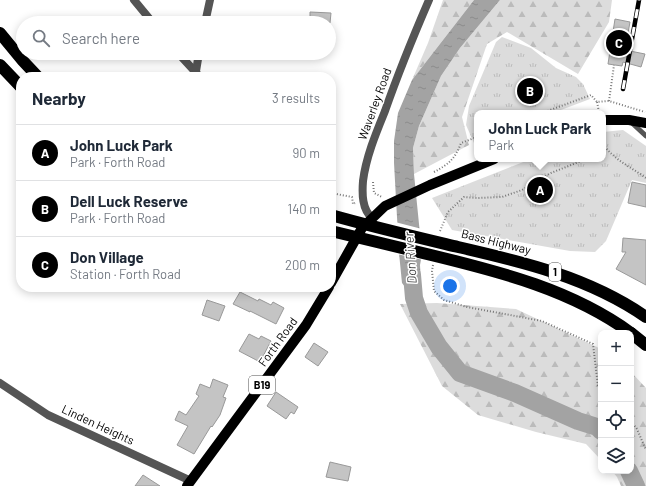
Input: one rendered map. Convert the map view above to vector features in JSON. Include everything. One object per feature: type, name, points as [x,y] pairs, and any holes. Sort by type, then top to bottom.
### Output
[{"type":"highway","points":[[0,32],[16,52]]},
{"type":"highway","points":[[22,60],[33,72]]},
{"type":"highway","points":[[0,65],[16,82]]},
{"type":"highway","name":"Bass Highway","points":[[336,217],[507,258],[575,279],[602,291],[646,317]]},
{"type":"highway","name":"1","points":[[336,232],[453,260],[503,274],[559,293],[602,314],[626,330]]},
{"type":"highway","name":"1","points":[[634,335],[646,345]]},
{"type":"main road","points":[[606,120],[629,120],[646,123]]},
{"type":"main road","points":[[336,274],[362,228],[385,201],[486,162]]},
{"type":"main road","name":"Forth Road","points":[[189,483],[306,325],[326,292]]},
{"type":"street","points":[[134,0],[147,16]]},
{"type":"street","points":[[207,16],[210,0]]},
{"type":"street","name":"Waverley Road","points":[[372,218],[368,214],[363,200],[363,180],[377,131],[429,0]]},
{"type":"street","points":[[185,60],[196,72]]},
{"type":"street","points":[[198,72],[199,60]]},
{"type":"street","name":"Linden Heights","points":[[0,383],[48,415],[189,483]]},
{"type":"lane","points":[[629,120],[646,136]]},
{"type":"path","points":[[609,101],[614,64]]},
{"type":"path","points":[[550,110],[591,95],[597,102],[598,110]]},
{"type":"path","points":[[597,102],[609,101],[646,112]]},
{"type":"path","points":[[439,169],[448,164],[456,155],[461,143],[474,138]]},
{"type":"path","points":[[606,148],[617,160],[646,178]]},
{"type":"path","points":[[439,235],[448,212],[464,197],[502,197],[522,190],[551,173],[578,162]]},
{"type":"path","points":[[373,182],[374,193],[385,201]]},
{"type":"path","points":[[336,195],[352,197]]},
{"type":"path","points":[[434,264],[432,271],[434,291],[444,300],[467,307],[542,321],[593,344],[598,386]]},
{"type":"path","points":[[634,424],[637,428],[646,450]]},
{"type":"green space","points":[[443,0],[474,0],[412,80],[428,43]]},
{"type":"green space","points":[[500,0],[612,0],[609,22],[578,74],[507,32],[487,44],[462,117],[469,145],[414,174],[413,148],[419,126],[441,76],[460,48]]},
{"type":"green space","points":[[502,37],[531,48],[556,68],[576,77],[583,84],[590,99],[561,110],[474,110],[474,143],[466,125],[469,106],[496,42]]},
{"type":"green space","points":[[623,130],[646,146],[646,183],[632,180],[606,241],[595,252],[570,251],[452,230],[432,198],[523,162],[606,162],[606,132]]},
{"type":"green space","points":[[437,303],[516,309],[598,348],[598,457],[586,444],[536,432],[478,415],[442,386],[400,304]]},
{"type":"green space","points":[[634,375],[646,388],[646,486],[621,486],[614,474],[634,474]]},
{"type":"water","points":[[474,0],[500,0],[460,48],[441,76],[419,126],[413,148],[414,174],[422,254],[420,265],[421,285],[414,298],[402,283],[399,253],[394,163],[394,141],[398,113],[412,80]]},
{"type":"pier","points":[[395,222],[422,229],[423,260],[397,254]]},
{"type":"building","points":[[310,12],[331,13],[331,16],[310,16]]},
{"type":"building","points":[[615,19],[630,22],[625,50],[645,54],[641,67],[623,62],[622,66],[608,64]]},
{"type":"building","points":[[632,182],[646,185],[646,207],[628,203]]},
{"type":"building","points":[[623,238],[646,240],[646,285],[616,269],[626,252],[622,252]]},
{"type":"building","points":[[240,292],[258,301],[259,299],[271,305],[273,302],[284,308],[276,324],[233,304]]},
{"type":"building","points":[[207,300],[225,306],[219,321],[202,315]]},
{"type":"building","points":[[249,334],[259,339],[261,336],[271,341],[260,362],[239,351]]},
{"type":"building","points":[[314,343],[328,352],[318,366],[305,357]]},
{"type":"building","points":[[213,379],[228,385],[223,397],[226,398],[220,415],[212,427],[211,426],[194,454],[177,445],[188,426],[175,420],[179,411],[186,415],[199,396],[196,394],[200,384],[210,388]]},
{"type":"building","points":[[276,392],[298,407],[294,414],[291,412],[286,419],[267,406]]},
{"type":"building","points":[[330,462],[351,467],[348,481],[326,477]]},
{"type":"building","points":[[143,475],[160,486],[135,486]]},
{"type":"waterway","name":"Don River","points":[[412,275],[414,298],[419,313],[439,347],[460,373],[515,393],[578,421],[598,428]]},
{"type":"waterway","name":"Don River","points":[[630,474],[636,486]]},
{"type":"railway","points":[[623,89],[639,0]]},
{"type":"place","name":"Don Village","points":[[619,43]]},
{"type":"place","name":"Dell Luck Reserve","points":[[530,91]]},
{"type":"place","name":"John Luck Park","points":[[540,190]]}]
